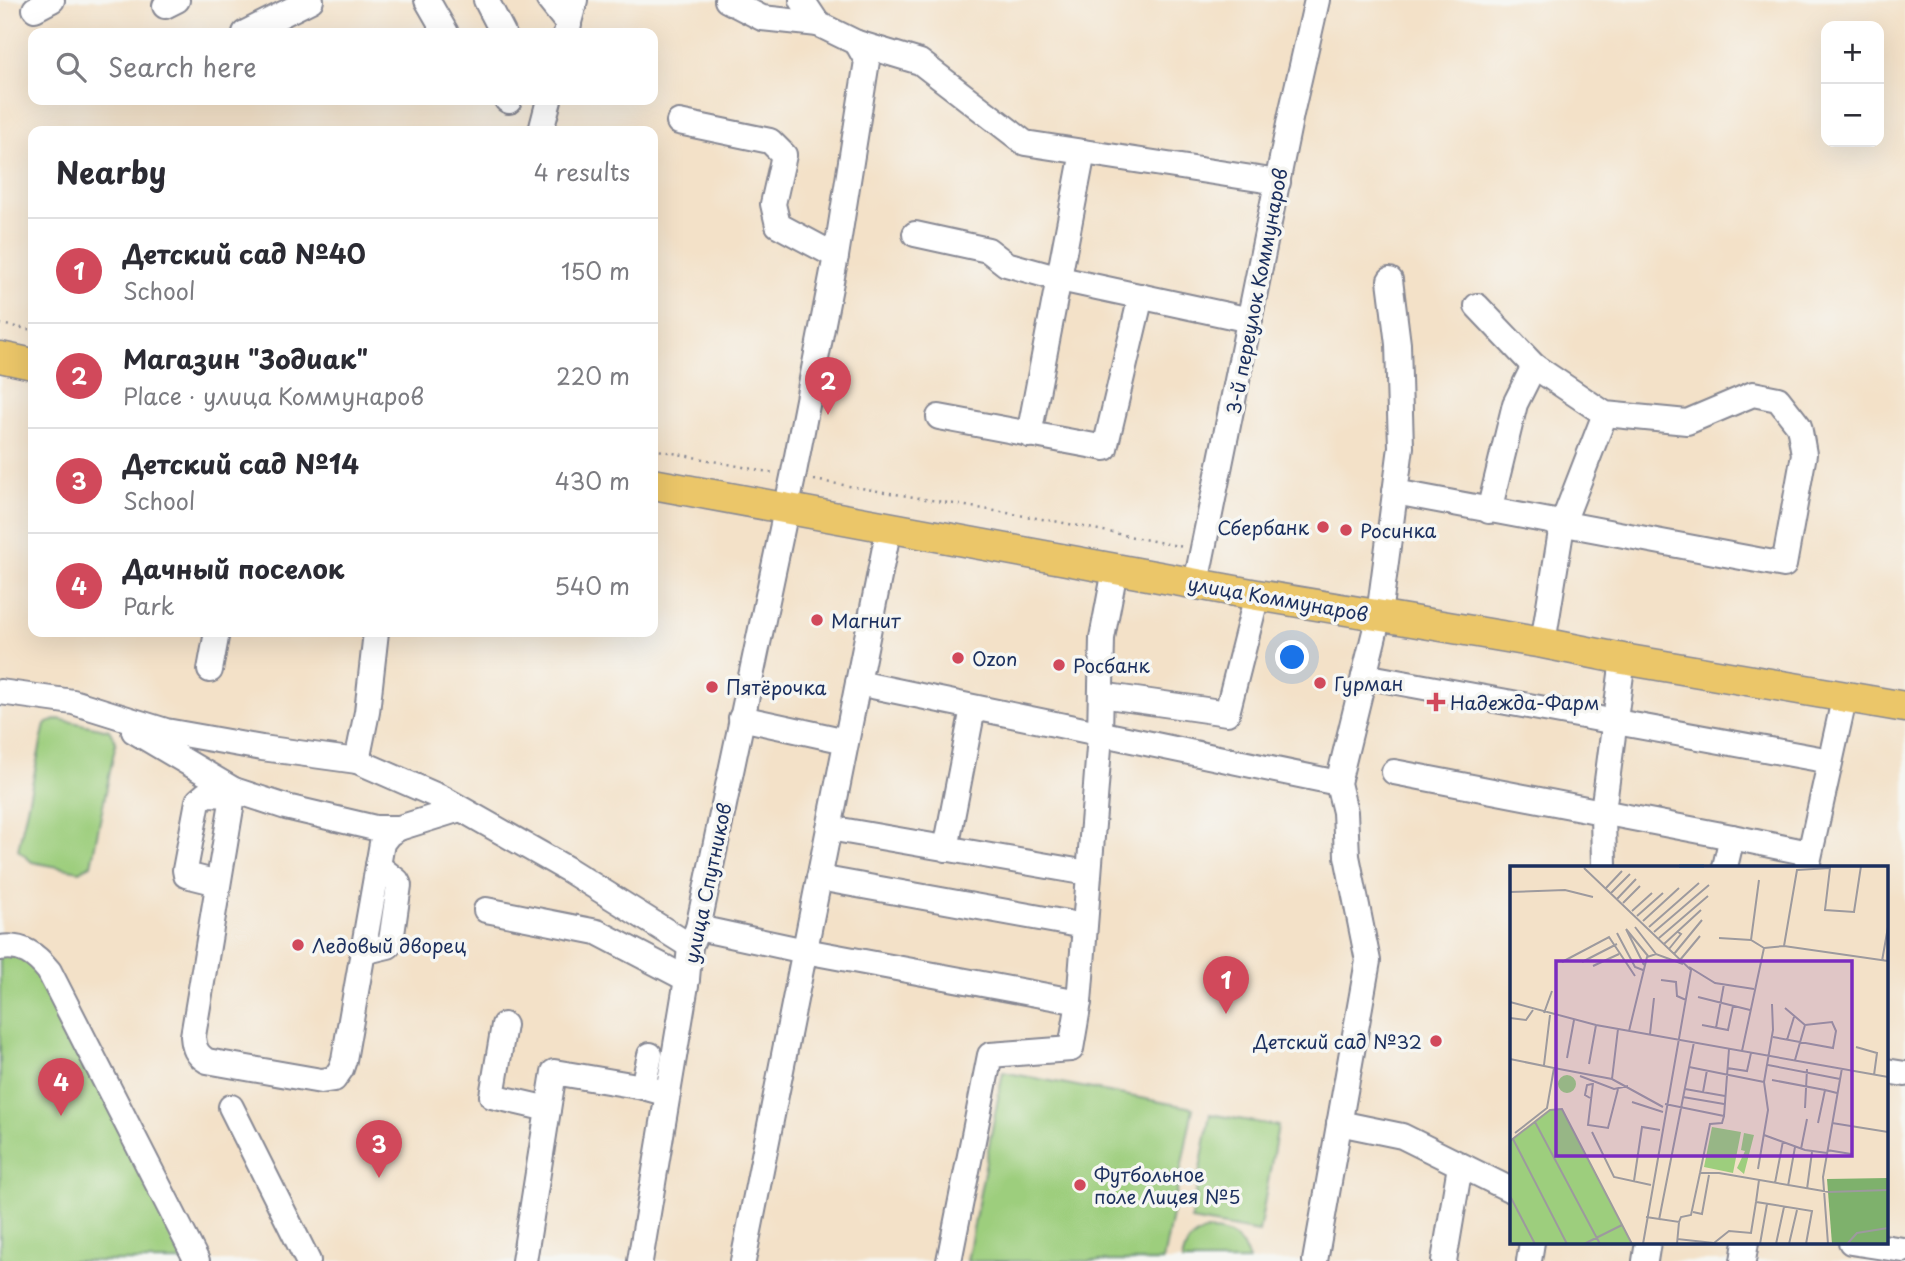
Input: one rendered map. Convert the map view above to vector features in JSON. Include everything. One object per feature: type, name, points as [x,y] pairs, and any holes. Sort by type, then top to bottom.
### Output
[{"type":"main road","points":[[0,356],[28,363]]},
{"type":"main road","name":"улица Коммунаров","points":[[658,485],[1115,570],[1905,707]]},
{"type":"street","points":[[255,28],[311,0]]},
{"type":"street","points":[[428,0],[443,28]]},
{"type":"street","points":[[486,0],[500,28]]},
{"type":"street","points":[[549,0],[567,28]]},
{"type":"street","points":[[568,28],[575,0]]},
{"type":"street","points":[[727,0],[762,18],[818,24],[857,43],[919,62],[1025,143],[1278,182]]},
{"type":"street","points":[[802,0],[818,24]]},
{"type":"street","name":"3-й переулок Коммунаров","points":[[1196,583],[1317,0]]},
{"type":"street","name":"улица Спутников","points":[[640,1261],[694,937],[788,507],[836,256],[867,61],[857,43]]},
{"type":"street","points":[[542,126],[549,105]]},
{"type":"street","points":[[678,122],[770,141],[784,155],[773,204],[778,225],[836,256]]},
{"type":"street","points":[[1029,435],[1083,152]]},
{"type":"street","points":[[915,234],[988,250],[1006,264],[1060,279],[1250,320]]},
{"type":"street","points":[[1315,1261],[1368,961],[1348,856],[1345,812],[1338,783],[1379,615],[1401,447],[1398,344],[1390,280]]},
{"type":"street","points":[[939,417],[1105,448],[1140,296]]},
{"type":"street","points":[[1395,492],[1784,565],[1804,454],[1799,426],[1778,399],[1753,394],[1687,422],[1605,414],[1534,366],[1477,306]]},
{"type":"street","points":[[1489,511],[1515,404],[1534,366]]},
{"type":"street","points":[[1543,643],[1562,525],[1605,414]]},
{"type":"street","points":[[743,1261],[889,527]]},
{"type":"street","points":[[949,1261],[990,1055],[1072,1049],[1079,1002],[1100,735],[1102,638],[1115,570]]},
{"type":"street","points":[[1101,695],[1227,713],[1257,595]]},
{"type":"street","points":[[210,670],[216,637]]},
{"type":"street","points":[[357,761],[367,712],[375,637]]},
{"type":"street","points":[[1604,866],[1603,811],[1623,659]]},
{"type":"street","points":[[1363,676],[1830,761]]},
{"type":"street","points":[[858,683],[1338,783]]},
{"type":"street","points":[[0,692],[73,702],[166,731],[357,761],[443,798],[694,937],[804,951],[1079,1002]]},
{"type":"street","points":[[1394,772],[1732,837],[1808,860],[1845,695]]},
{"type":"street","points":[[73,702],[131,729],[233,792],[375,828],[399,828]]},
{"type":"street","points":[[946,849],[973,708]]},
{"type":"street","points":[[741,718],[846,741]]},
{"type":"street","points":[[233,792],[193,1036],[194,1047],[199,1056],[207,1061],[321,1081],[334,1079],[344,1060],[363,952],[388,946],[391,941],[399,885],[378,866],[382,843],[389,834],[399,828],[460,809]]},
{"type":"street","points":[[218,883],[186,875],[185,870],[201,797],[206,794],[233,792]]},
{"type":"street","points":[[829,828],[1088,873]]},
{"type":"street","points":[[1725,866],[1732,837]]},
{"type":"street","points":[[819,878],[1084,926]]},
{"type":"street","points":[[486,910],[597,932],[687,979]]},
{"type":"street","points":[[0,948],[9,946],[36,954],[48,971],[197,1261]]},
{"type":"street","points":[[504,1025],[492,1097],[548,1109]]},
{"type":"street","points":[[643,1087],[650,1055]]},
{"type":"street","points":[[524,1261],[554,1072],[643,1087],[668,1094]]},
{"type":"street","points":[[231,1107],[308,1261]]},
{"type":"street","points":[[1339,1123],[1402,1136],[1510,1190]]},
{"type":"street","points":[[1444,1261],[1461,1166]]},
{"type":"street","points":[[1864,1244],[1903,1250]]},
{"type":"path","points":[[0,324],[28,329]]},
{"type":"path","points":[[658,450],[793,477],[1054,521],[1202,551]]},
{"type":"green space","points":[[58,719],[109,730],[116,742],[91,865],[79,871],[32,862],[18,850],[45,724]]},
{"type":"green space","points":[[0,948],[36,954],[197,1261],[0,1261]]},
{"type":"green space","name":"Футбольное поле Лицея №5","points":[[1003,1072],[1193,1108],[1163,1261],[967,1261]]},
{"type":"green space","points":[[1210,1114],[1278,1126],[1259,1232],[1191,1220]]},
{"type":"green space","points":[[1207,1231],[1222,1232],[1234,1237],[1243,1247],[1249,1261],[1182,1261],[1189,1242]]},
{"type":"place","name":"Магазин \"Зодиак\"","points":[[828,415]]},
{"type":"place","name":"Сбербанк","points":[[1323,527]]},
{"type":"place","name":"Росинка","points":[[1346,530]]},
{"type":"place","name":"Магнит","points":[[817,620]]},
{"type":"place","name":"Ozon","points":[[958,658]]},
{"type":"place","name":"Росбанк","points":[[1059,665]]},
{"type":"place","name":"Гурман","points":[[1320,683]]},
{"type":"place","name":"Пятёрочка","points":[[712,687]]},
{"type":"place","name":"Надежда-Фарм","points":[[1436,702]]},
{"type":"place","name":"Ледовый дворец","points":[[298,945]]},
{"type":"place","name":"Детский сад №40","points":[[1226,1014]]},
{"type":"place","name":"Детский сад №32","points":[[1436,1041]]},
{"type":"place","name":"Дачный поселок","points":[[61,1116]]},
{"type":"place","name":"Детский сад №14","points":[[379,1178]]},
{"type":"place","name":"Футбольное поле Лицея №5","points":[[1080,1185]]}]
